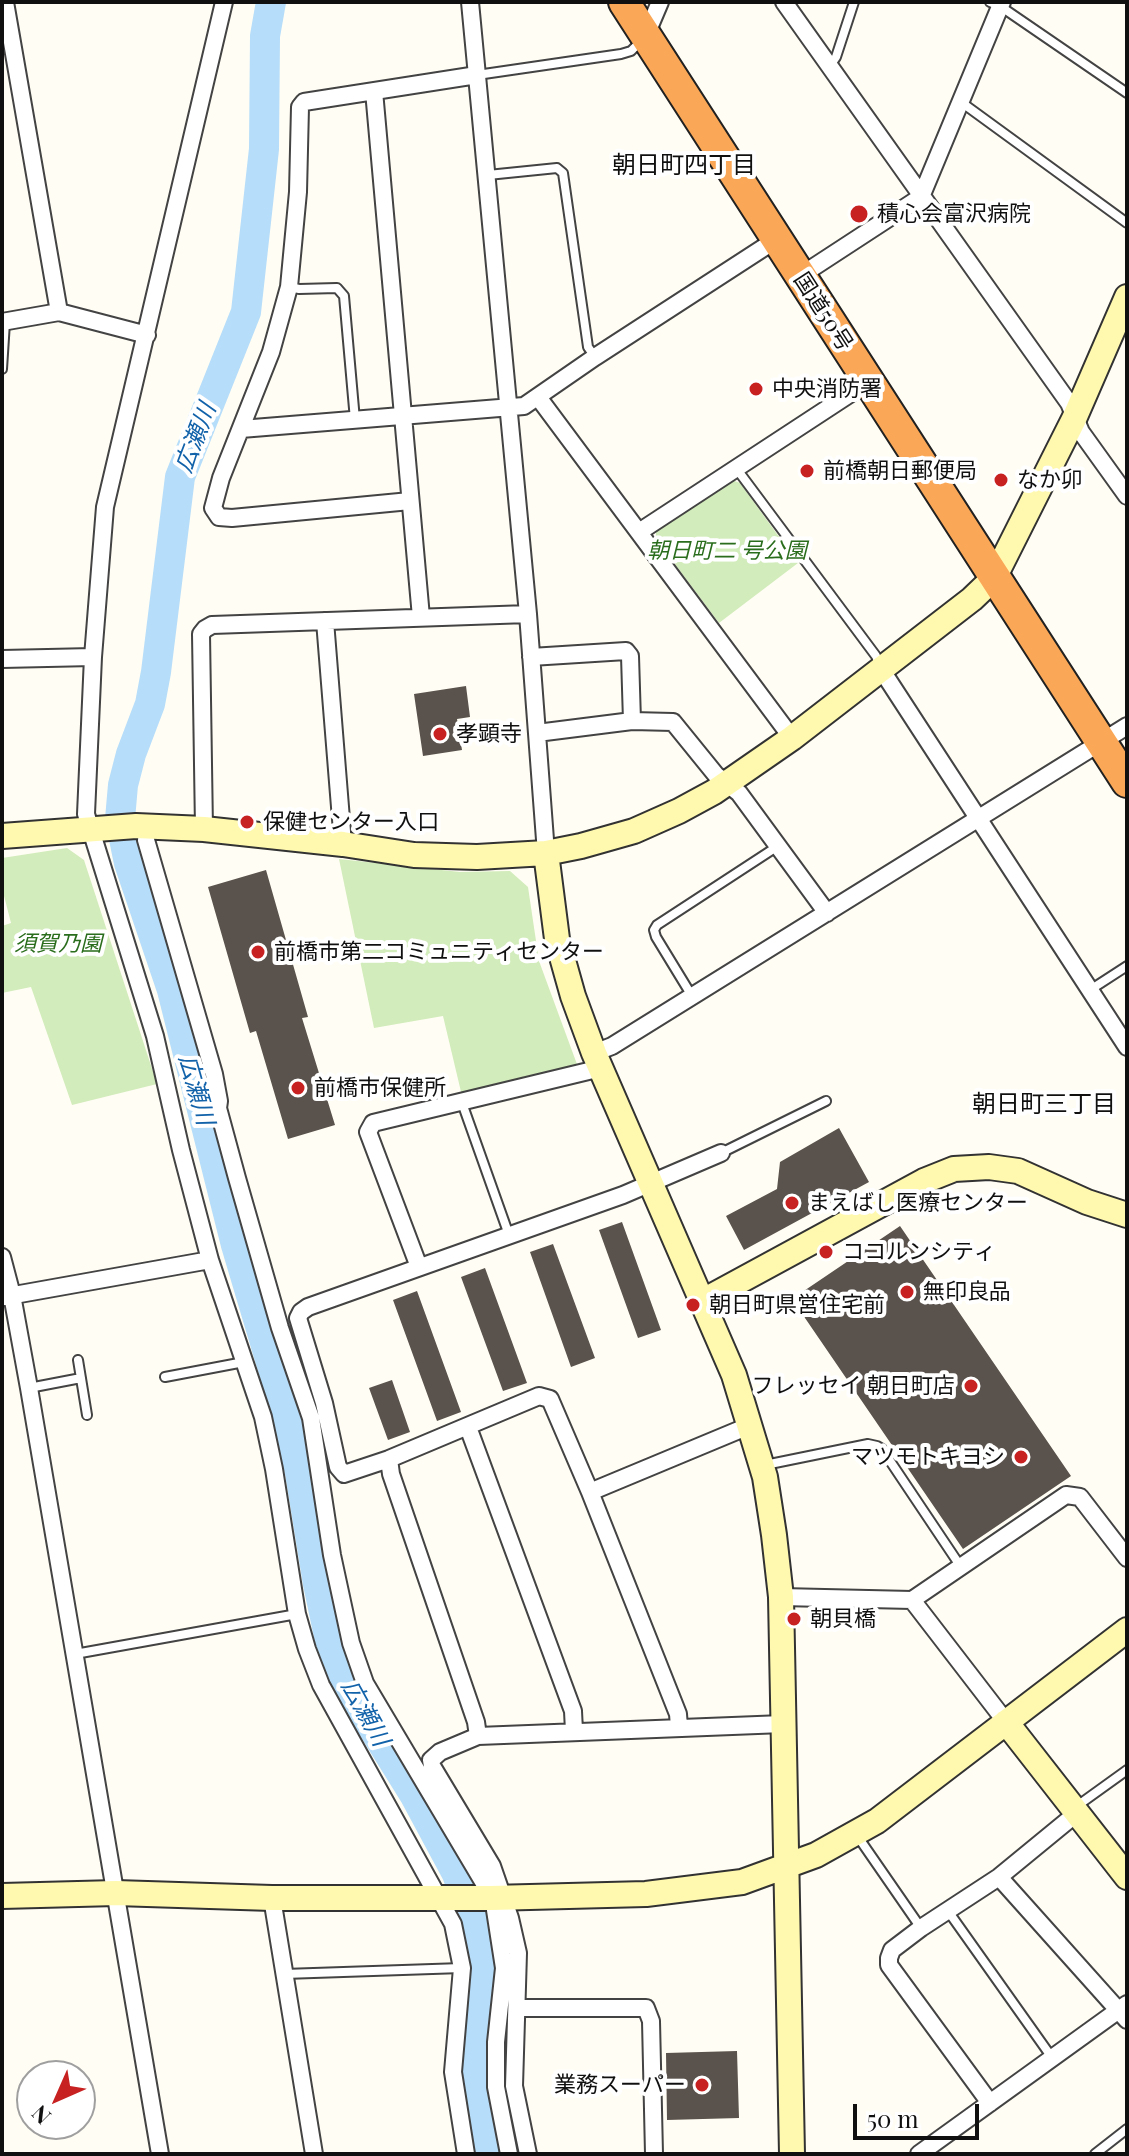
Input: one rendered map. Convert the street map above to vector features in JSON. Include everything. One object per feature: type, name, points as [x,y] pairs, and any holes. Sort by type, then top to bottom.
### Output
[{"type":"highway","name":"国道50号","points":[[624,2],[1127,782]]},
{"type":"street","points":[[5,2],[59,312]]},
{"type":"street","points":[[224,2],[105,507],[93,657],[86,814],[99,828],[155,1036],[210,1260],[268,1436],[297,1614],[321,1685],[446,1899],[462,1968],[453,2059],[460,2128],[466,2154]]},
{"type":"street","points":[[470,2],[528,614],[546,853],[557,939],[573,996],[597,1061],[738,1387],[762,1465],[774,1535],[781,1597],[792,2154]]},
{"type":"street","points":[[646,35],[660,2]]},
{"type":"street","points":[[784,2],[1069,403],[1081,432],[1126,491]]},
{"type":"street","points":[[800,276],[921,197],[998,3]]},
{"type":"street","points":[[410,501],[232,518],[219,517],[213,508],[271,352],[289,287],[298,192],[300,107],[304,102],[477,75]]},
{"type":"street","points":[[374,91],[421,617]]},
{"type":"street","points":[[241,429],[524,406],[777,239]]},
{"type":"street","points":[[2,836],[99,828],[141,833],[204,829],[414,855],[477,857],[546,853],[634,831],[679,811],[792,738],[972,599],[994,578],[1074,419],[1127,297]]},
{"type":"street","points":[[3,322],[59,312],[147,335]]},
{"type":"street","points":[[639,532],[868,382]]},
{"type":"street","points":[[538,397],[792,738]]},
{"type":"street","points":[[204,829],[201,634],[205,629],[212,625],[528,614]]},
{"type":"street","points":[[325,621],[343,844]]},
{"type":"street","points":[[531,657],[626,651],[630,656],[632,721]]},
{"type":"street","points":[[2,659],[93,657]]},
{"type":"street","points":[[881,669],[1127,1047]]},
{"type":"street","points":[[537,733],[632,721],[673,722],[726,783],[739,793],[827,913]]},
{"type":"street","points":[[419,1267],[368,1132],[373,1123],[597,1061],[612,1046],[1127,726]]},
{"type":"street","points":[[141,833],[214,1074],[218,1108],[280,1328],[311,1418],[332,1555],[351,1643],[365,1683],[492,1898],[518,1953],[514,2086],[528,2154]]},
{"type":"street","points":[[679,1727],[678,1714],[552,1402],[539,1396],[389,1459],[349,1474],[341,1472],[298,1318],[308,1307],[651,1183],[721,1153]]},
{"type":"street","points":[[703,1301],[924,1181],[954,1169],[989,1167],[1018,1171],[1087,1202],[1127,1215]]},
{"type":"street","points":[[2,1257],[7,1296],[29,1388],[160,2154]]},
{"type":"street","points":[[7,1296],[210,1260]]},
{"type":"street","points":[[590,1492],[751,1425]]},
{"type":"street","points":[[468,1427],[573,1711],[574,1731]]},
{"type":"street","points":[[389,1459],[391,1474],[476,1722],[478,1736]]},
{"type":"street","points":[[781,1597],[912,1600],[1066,1495],[1080,1497],[1127,1558]]},
{"type":"street","points":[[912,1600],[1126,1873]]},
{"type":"street","points":[[2,1896],[116,1893],[446,1899],[646,1894],[742,1882],[824,1851],[900,1806],[1127,1630]]},
{"type":"street","points":[[509,2154],[496,2087],[496,2042],[504,1968],[492,1898],[492,1866],[432,1766],[434,1755],[478,1736],[783,1724]]},
{"type":"street","points":[[990,2103],[889,1965],[892,1950],[999,1877],[1075,1811]]},
{"type":"street","points":[[919,2154],[1124,2011],[999,1877]]},
{"type":"street","points":[[272,1898],[314,2154]]},
{"type":"street","points":[[517,2008],[646,2008],[651,2021],[654,2154]]},
{"type":"lane","points":[[829,67],[836,57],[854,2]]},
{"type":"lane","points":[[998,3],[1127,93]]},
{"type":"lane","points":[[477,75],[621,54],[639,45],[646,35]]},
{"type":"lane","points":[[961,102],[1127,223]]},
{"type":"lane","points":[[488,175],[557,168],[563,173],[588,347],[595,357]]},
{"type":"lane","points":[[289,287],[337,288],[344,296],[355,420]]},
{"type":"lane","points":[[2,369],[3,322]]},
{"type":"lane","points":[[736,467],[876,656],[881,669]]},
{"type":"lane","points":[[693,996],[654,930],[657,925],[778,846]]},
{"type":"lane","points":[[1090,990],[1127,966]]},
{"type":"lane","points":[[461,1100],[509,1235]]},
{"type":"lane","points":[[721,1153],[826,1101]]},
{"type":"lane","points":[[78,1360],[87,1415]]},
{"type":"lane","points":[[165,1377],[244,1362]]},
{"type":"lane","points":[[29,1388],[81,1378]]},
{"type":"lane","points":[[762,1465],[868,1444],[877,1446],[882,1449],[961,1568]]},
{"type":"lane","points":[[75,1654],[297,1614]]},
{"type":"lane","points":[[1075,1811],[1127,1770]]},
{"type":"lane","points":[[855,1833],[921,1928]]},
{"type":"lane","points":[[948,1911],[1053,2059]]},
{"type":"lane","points":[[284,1974],[462,1968]]},
{"type":"lane","points":[[1095,2154],[1127,2129]]},
{"type":"green space","name":"朝日町二 号公園","points":[[729,479],[740,483],[798,563],[719,623],[656,539],[656,530]]},
{"type":"green space","name":"須賀乃園","points":[[67,848],[84,860],[157,1084],[72,1105],[31,987],[2,993],[2,926],[11,923],[2,888],[2,858]]},
{"type":"green space","points":[[339,859],[460,872],[510,871],[528,887],[539,961],[578,1067],[462,1096],[443,1016],[374,1028]]},
{"type":"building","name":"孝顕寺","points":[[466,686],[470,717],[457,719],[462,750],[423,756],[414,694]]},
{"type":"building","name":"前橋市第二コミュニティセンター","points":[[266,870],[308,1017],[302,1018],[335,1125],[288,1139],[256,1031],[250,1033],[208,887]]},
{"type":"building","name":"まえばし医療センター","points":[[839,1128],[869,1182],[744,1250],[726,1216],[777,1189],[780,1162]]},
{"type":"building","points":[[622,1222],[661,1330],[638,1338],[599,1230]]},
{"type":"building","points":[[900,1226],[1071,1476],[963,1549],[792,1299]]},
{"type":"building","points":[[553,1244],[595,1358],[571,1367],[530,1252]]},
{"type":"building","points":[[485,1268],[527,1383],[503,1391],[461,1277]]},
{"type":"building","points":[[417,1291],[461,1412],[437,1421],[393,1300]]},
{"type":"building","points":[[392,1380],[410,1432],[388,1440],[369,1388]]},
{"type":"building","name":"業務スーパー","points":[[737,2051],[739,2118],[667,2120],[666,2053]]},
{"type":"waterway","name":"広瀬川","points":[[271,2],[265,36],[264,149],[246,312],[180,477],[156,672],[150,704],[123,785],[120,819],[129,863],[172,990],[236,1245],[283,1403],[300,1473],[330,1641],[348,1688],[414,1794],[457,1874],[477,1926],[483,1959],[477,2064],[490,2154]]},
{"type":"place","name":"積心会富沢病院","points":[[859,214]]},
{"type":"place","name":"中央消防署","points":[[756,389]]},
{"type":"place","name":"前橋朝日郵便局","points":[[807,471]]},
{"type":"place","name":"なか卯","points":[[1001,480]]},
{"type":"place","name":"孝顕寺","points":[[440,734]]},
{"type":"place","name":"保健センター入口","points":[[247,822]]},
{"type":"place","name":"前橋市第二コミュニティセンター","points":[[258,952]]},
{"type":"place","name":"前橋市保健所","points":[[298,1088]]},
{"type":"place","name":"まえばし医療センター","points":[[792,1203]]},
{"type":"place","name":"ココルンシティ","points":[[826,1252]]},
{"type":"place","name":"無印良品","points":[[907,1292]]},
{"type":"place","name":"朝日町県営住宅前","points":[[693,1305]]},
{"type":"place","name":"フレッセイ 朝日町店","points":[[971,1386]]},
{"type":"place","name":"マツモトキヨシ","points":[[1021,1457]]},
{"type":"place","name":"朝貝橋","points":[[794,1619]]},
{"type":"place","name":"業務スーパー","points":[[702,2085]]},
{"type":"district","name":"朝日町四丁目","points":[[684,166]]},
{"type":"district","name":"朝日町三丁目","points":[[1044,1105]]}]
